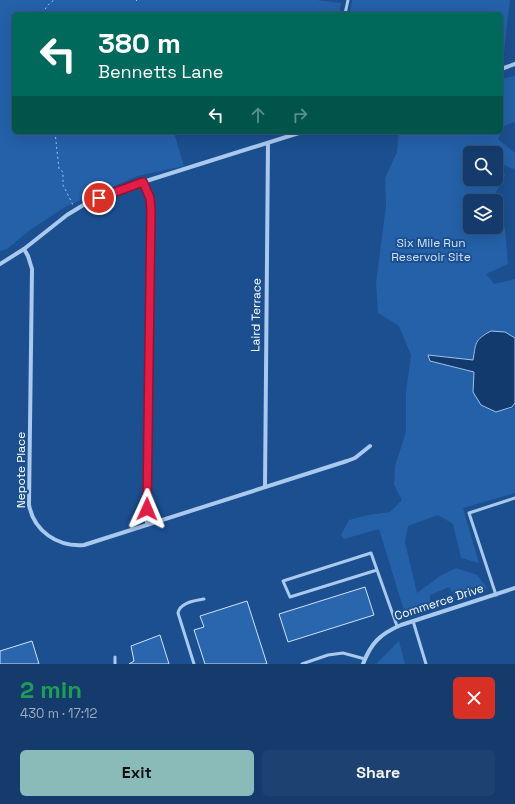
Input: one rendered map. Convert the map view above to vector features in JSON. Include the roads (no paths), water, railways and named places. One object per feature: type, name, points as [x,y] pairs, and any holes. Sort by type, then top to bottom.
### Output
[{"type":"street","points":[[503,68],[515,64]]},
{"type":"street","points":[[0,264],[24,249],[76,210],[99,198],[143,182],[296,134]]},
{"type":"street","name":"Laird Terrace","points":[[265,487],[268,143]]},
{"type":"street","points":[[143,182],[150,198],[151,210],[146,525]]},
{"type":"street","name":"Nepote Place","points":[[24,249],[28,256],[32,270],[29,504],[31,513],[43,531],[51,538],[60,543],[69,545],[84,545],[347,461],[354,458],[370,446]]},
{"type":"street","name":"Commerce Drive","points":[[363,664],[368,652],[375,642],[384,633],[397,626],[515,588]]},
{"type":"lane","points":[[346,12],[348,0]]},
{"type":"lane","points":[[496,594],[469,513],[515,498]]},
{"type":"lane","points":[[377,570],[290,597],[282,581],[371,553],[397,626]]},
{"type":"lane","points":[[194,664],[178,613],[183,605],[204,599]]},
{"type":"lane","points":[[413,621],[426,664]]},
{"type":"lane","points":[[302,664],[328,654],[343,653],[365,659]]},
{"type":"lane","points":[[115,656],[115,664]]},
{"type":"park label","name":"Six Mile Run Reservoir Site","points":[[431,250]]}]
